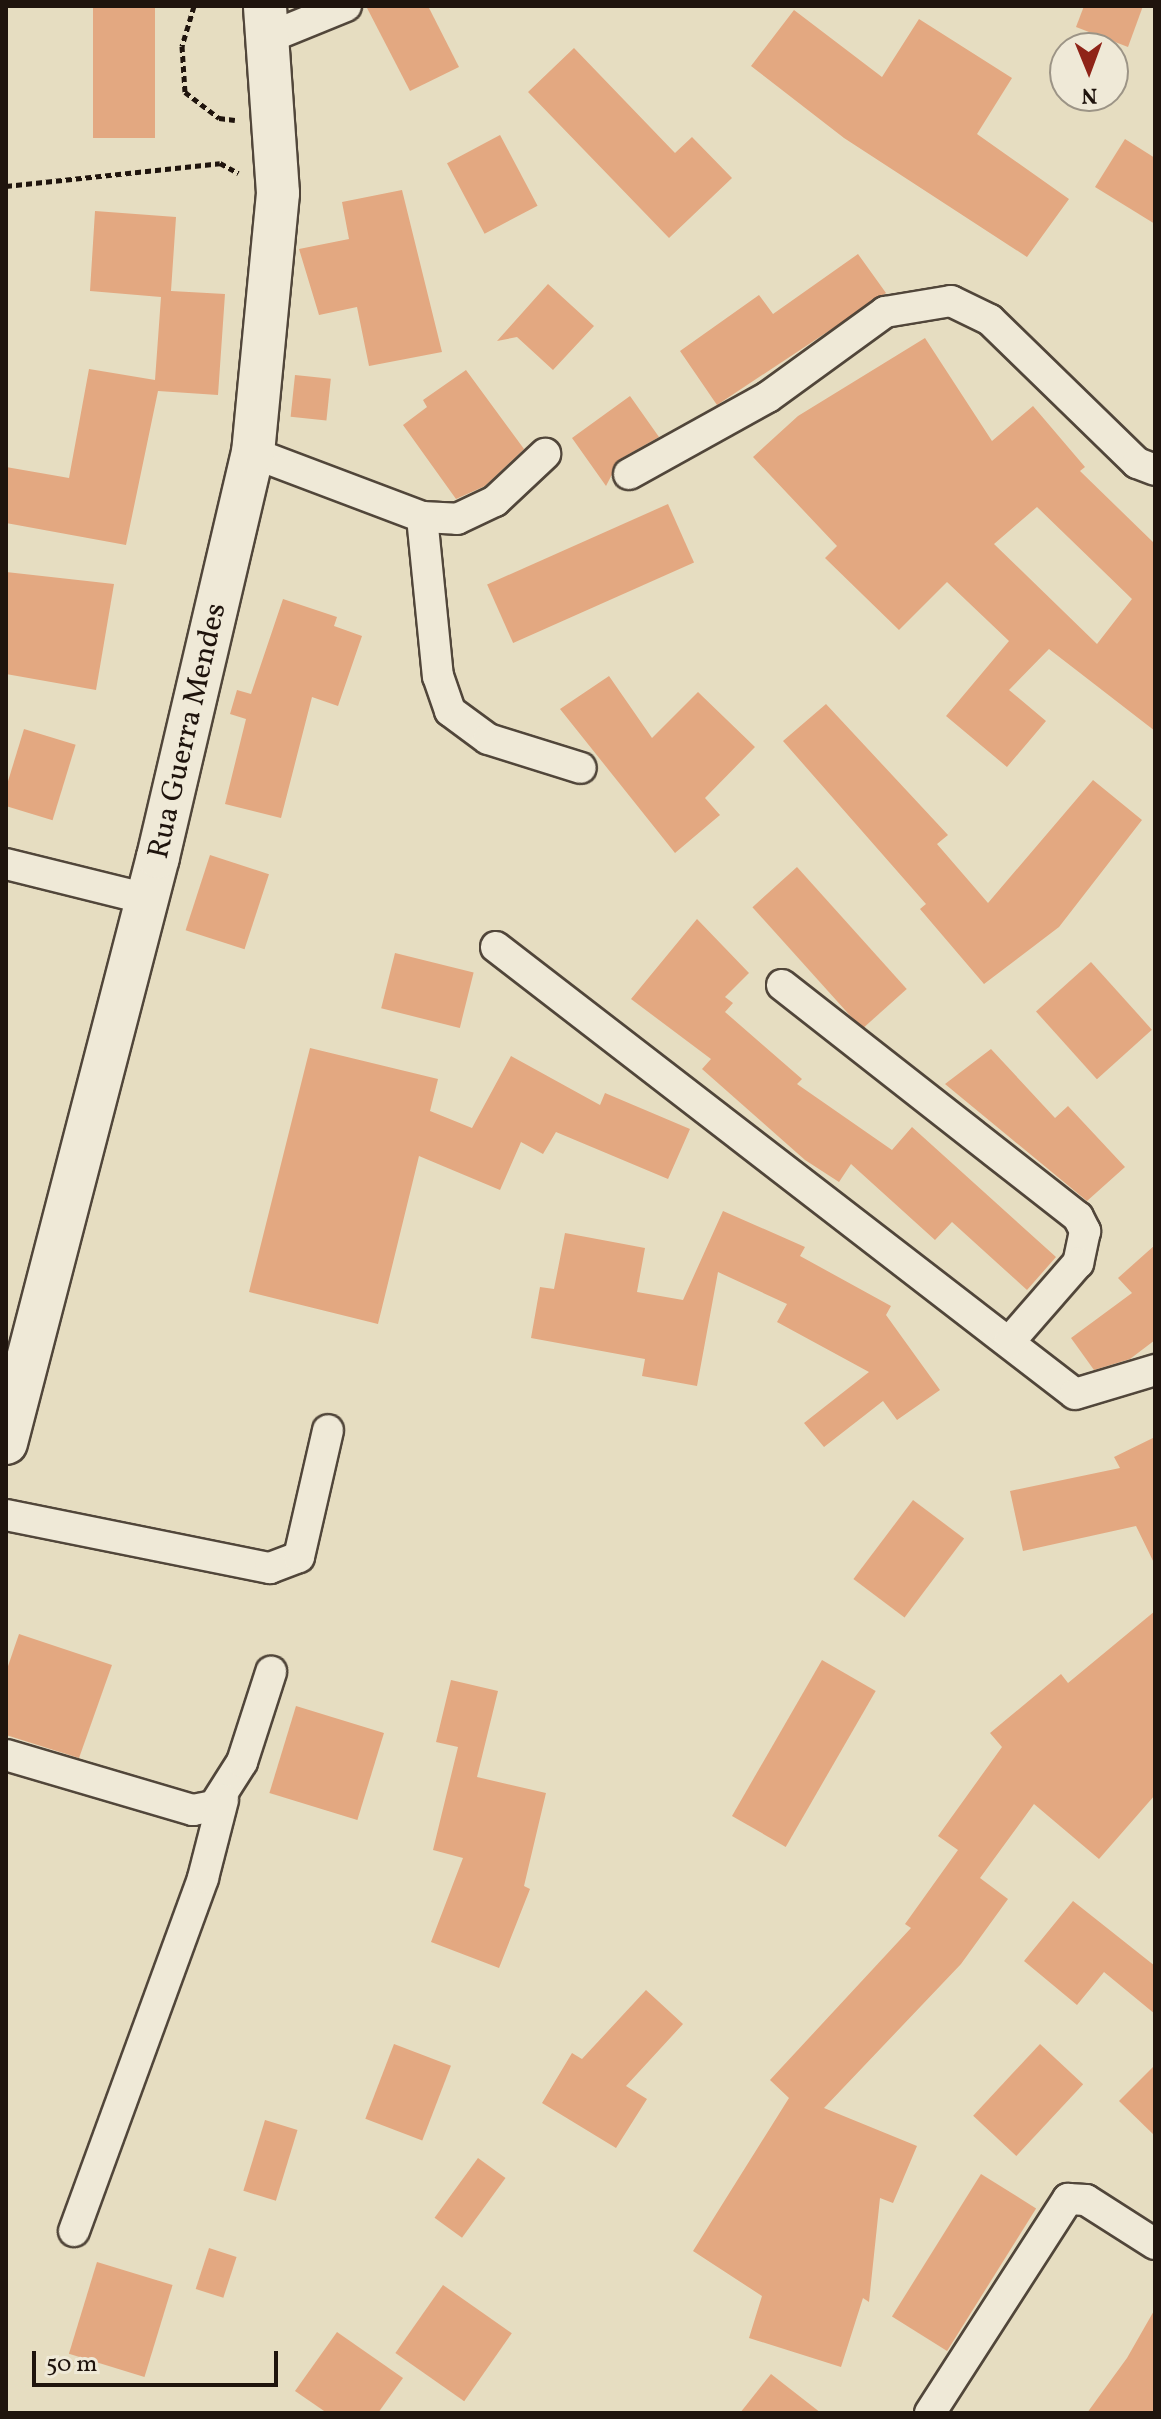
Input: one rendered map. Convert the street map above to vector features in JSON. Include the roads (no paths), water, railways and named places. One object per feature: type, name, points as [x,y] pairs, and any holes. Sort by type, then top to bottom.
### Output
[{"type":"street","points":[[267,22],[346,6]]},
{"type":"street","name":"Rua Guerra Mendes","points":[[6,1443],[147,899],[253,453],[278,193],[276,124],[267,22]]},
{"type":"street","points":[[629,474],[768,397],[885,312],[913,302],[951,301],[990,320],[1137,463],[1155,470]]},
{"type":"street","points":[[253,453],[422,517],[457,519],[495,501],[545,454]]},
{"type":"street","points":[[422,517],[438,676],[450,711],[488,739],[581,768]]},
{"type":"street","points":[[6,864],[147,899]]},
{"type":"street","points":[[496,947],[1075,1394],[1155,1370]]},
{"type":"street","points":[[782,985],[1078,1217],[1085,1231],[1078,1263],[1009,1342]]},
{"type":"street","points":[[6,1515],[270,1568],[299,1557],[328,1430]]},
{"type":"street","points":[[74,2231],[203,1878],[223,1800],[271,1672]]},
{"type":"street","points":[[6,1755],[193,1810],[223,1800]]},
{"type":"street","points":[[930,2413],[1068,2199],[1086,2200],[1155,2244]]}]
